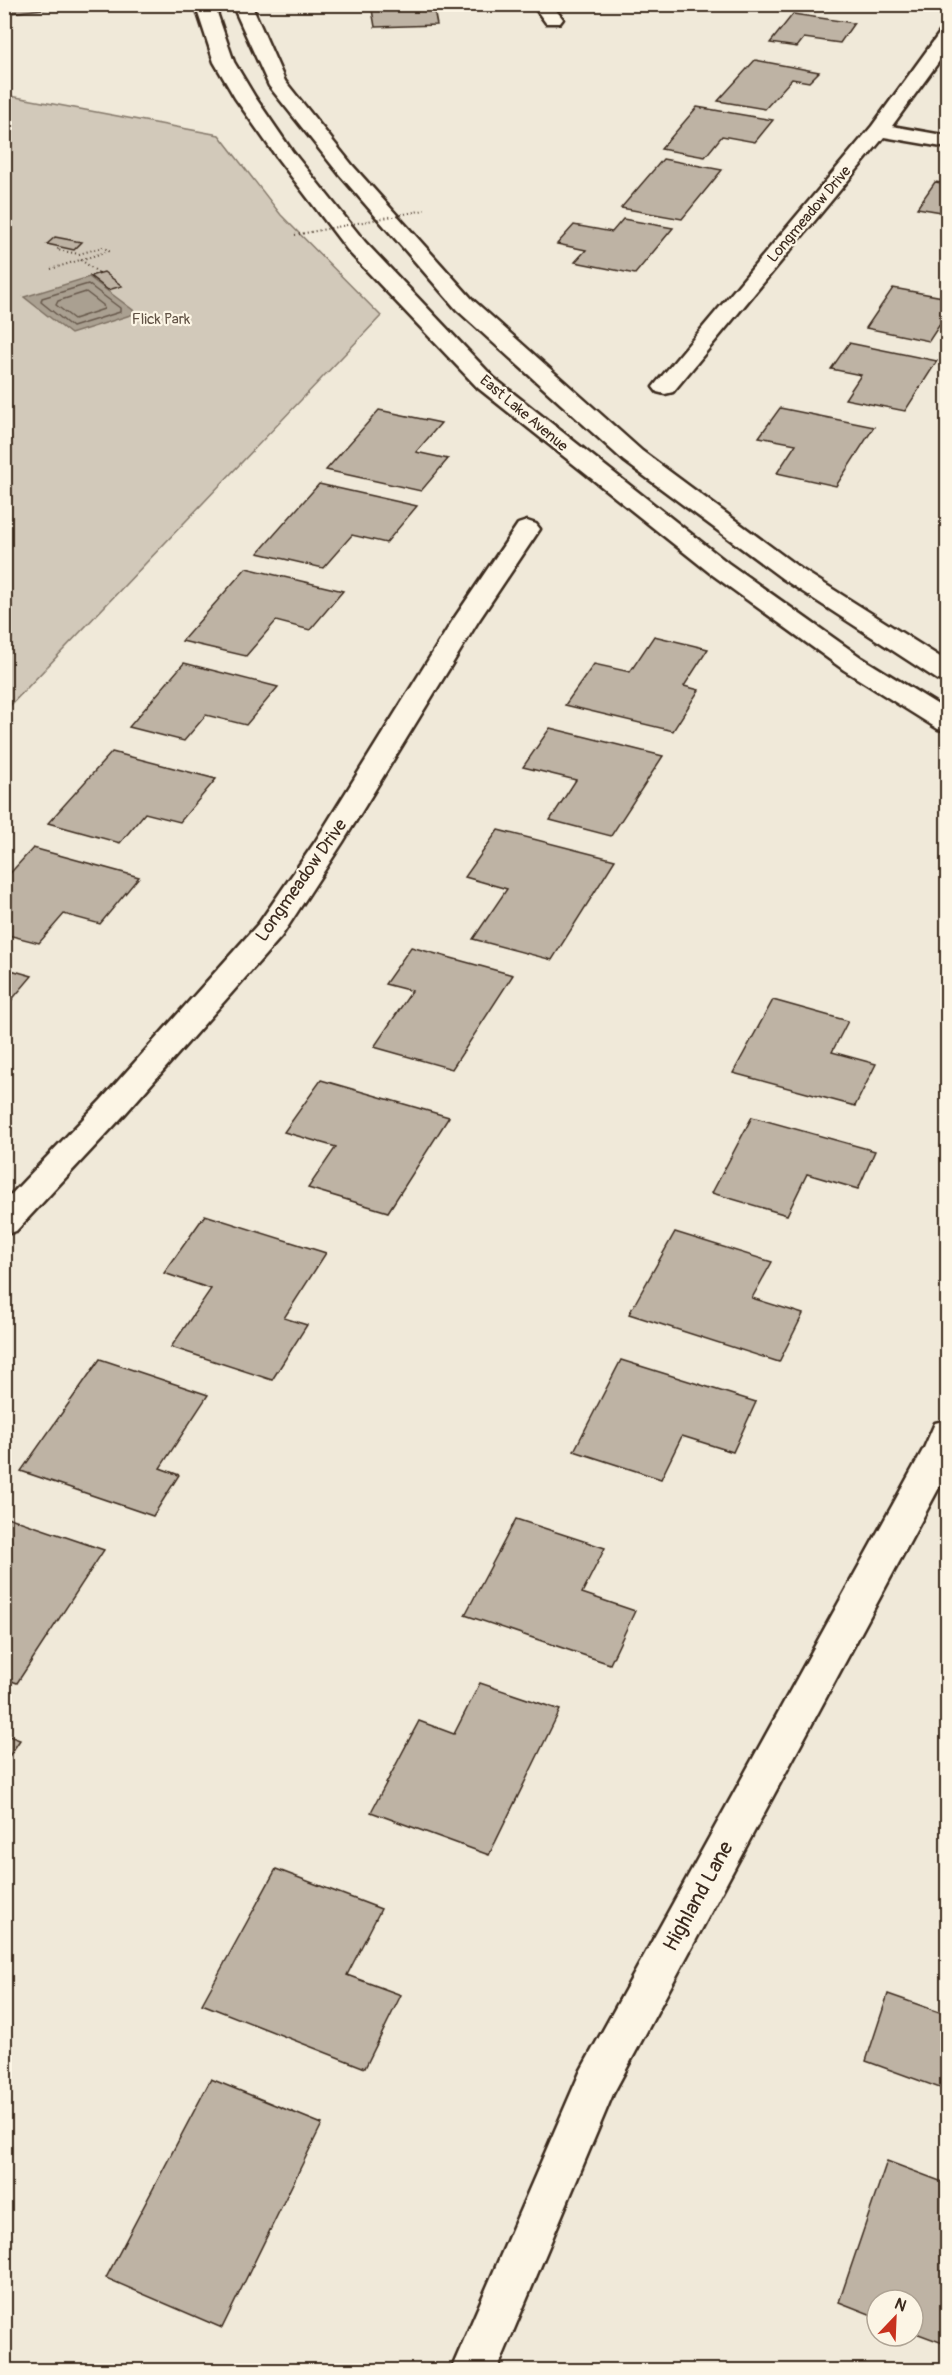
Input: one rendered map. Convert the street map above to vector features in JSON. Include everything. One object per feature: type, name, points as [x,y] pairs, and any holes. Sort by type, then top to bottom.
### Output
[{"type":"main road","name":"East Lake Avenue","points":[[204,4],[224,62],[245,98],[285,155],[357,246],[486,383],[719,568],[853,664],[948,723]]},
{"type":"main road","points":[[241,4],[276,82],[346,170],[465,305],[633,456],[792,574],[948,674]]},
{"type":"main road","name":"Longmeadow Drive","points":[[665,387],[879,130],[948,35]]},
{"type":"main road","points":[[879,130],[948,142]]},
{"type":"main road","name":"Longmeadow Drive","points":[[4,1223],[113,1107],[270,930],[329,842],[466,620],[526,529]]},
{"type":"main road","name":"Highland Lane","points":[[474,2370],[596,2084],[942,1448],[948,1433]]},
{"type":"path","points":[[295,235],[425,210]]},
{"type":"path","points":[[51,269],[109,251],[103,247],[79,254],[57,250],[60,247]]},
{"type":"path","points":[[81,260],[99,273]]},
{"type":"green space","name":"Flick Park","points":[[5,95],[219,135],[281,215],[381,316],[5,711]]},
{"type":"water","points":[[89,277],[137,313],[71,334],[24,297]]},
{"type":"building","points":[[7,4],[67,4],[68,6],[11,13]]},
{"type":"building","points":[[371,4],[433,4],[437,25],[375,27]]},
{"type":"building","points":[[793,14],[854,23],[840,43],[804,38],[797,47],[770,43]]},
{"type":"building","points":[[755,60],[819,72],[809,82],[792,79],[765,109],[718,101]]},
{"type":"building","points":[[697,107],[773,120],[755,142],[722,136],[705,157],[661,149]]},
{"type":"building","points":[[663,159],[722,170],[682,219],[621,208]]},
{"type":"building","points":[[935,182],[948,184],[948,213],[917,208]]},
{"type":"building","points":[[623,219],[673,228],[635,274],[575,262],[586,250],[557,244],[574,225],[612,232]]},
{"type":"building","points":[[55,237],[82,242],[74,250],[47,244]]},
{"type":"building","points":[[104,272],[122,286],[108,290],[90,276]]},
{"type":"building","points":[[893,288],[948,298],[948,312],[929,341],[866,328]]},
{"type":"building","points":[[849,343],[937,361],[905,411],[845,399],[861,375],[831,369]]},
{"type":"building","points":[[780,408],[874,427],[836,486],[777,473],[796,444],[759,437]]},
{"type":"building","points":[[379,410],[441,423],[416,452],[448,459],[421,491],[326,470]]},
{"type":"building","points":[[319,484],[417,506],[386,543],[352,535],[323,568],[258,553]]},
{"type":"building","points":[[246,568],[343,591],[310,630],[276,621],[246,656],[182,641]]},
{"type":"building","points":[[654,636],[708,649],[684,686],[699,690],[673,731],[565,705],[594,664],[630,672]]},
{"type":"building","points":[[184,663],[278,687],[246,725],[206,715],[184,741],[129,727]]},
{"type":"building","points":[[550,728],[663,756],[611,836],[550,820],[576,780],[523,767]]},
{"type":"building","points":[[112,752],[216,779],[180,822],[145,813],[120,843],[48,823]]},
{"type":"building","points":[[498,830],[615,860],[552,960],[473,939],[507,889],[465,877]]},
{"type":"building","points":[[33,848],[139,877],[100,924],[64,914],[39,943],[4,934],[4,880]]},
{"type":"building","points":[[411,947],[513,975],[452,1069],[374,1047],[412,991],[385,984]]},
{"type":"building","points":[[4,968],[32,976],[4,1009]]},
{"type":"building","points":[[773,1000],[848,1021],[832,1052],[876,1064],[855,1106],[733,1073]]},
{"type":"building","points":[[321,1080],[449,1117],[388,1212],[308,1188],[336,1147],[284,1132]]},
{"type":"building","points":[[752,1117],[875,1151],[858,1189],[807,1174],[787,1215],[712,1193]]},
{"type":"building","points":[[205,1215],[326,1253],[284,1318],[307,1325],[272,1380],[171,1347],[211,1289],[164,1273]]},
{"type":"building","points":[[675,1232],[772,1262],[752,1298],[803,1314],[779,1362],[629,1314]]},
{"type":"building","points":[[100,1359],[208,1395],[160,1468],[179,1475],[153,1516],[21,1471]]},
{"type":"building","points":[[621,1360],[756,1402],[733,1452],[682,1436],[661,1479],[574,1451]]},
{"type":"building","points":[[4,1516],[104,1550],[17,1683],[4,1678]]},
{"type":"building","points":[[516,1519],[605,1548],[582,1593],[635,1611],[610,1664],[465,1615]]},
{"type":"building","points":[[480,1683],[560,1710],[489,1855],[371,1812],[419,1721],[454,1734]]},
{"type":"building","points":[[4,1734],[20,1740],[4,1764]]},
{"type":"building","points":[[276,1869],[381,1909],[347,1975],[401,1995],[365,2068],[202,2004]]},
{"type":"building","points":[[888,1994],[948,2015],[948,2091],[866,2061]]},
{"type":"building","points":[[211,2079],[322,2124],[222,2328],[106,2278]]},
{"type":"building","points":[[887,2161],[948,2184],[948,2345],[925,2336],[925,2288],[865,2288],[865,2312],[839,2302]]}]
